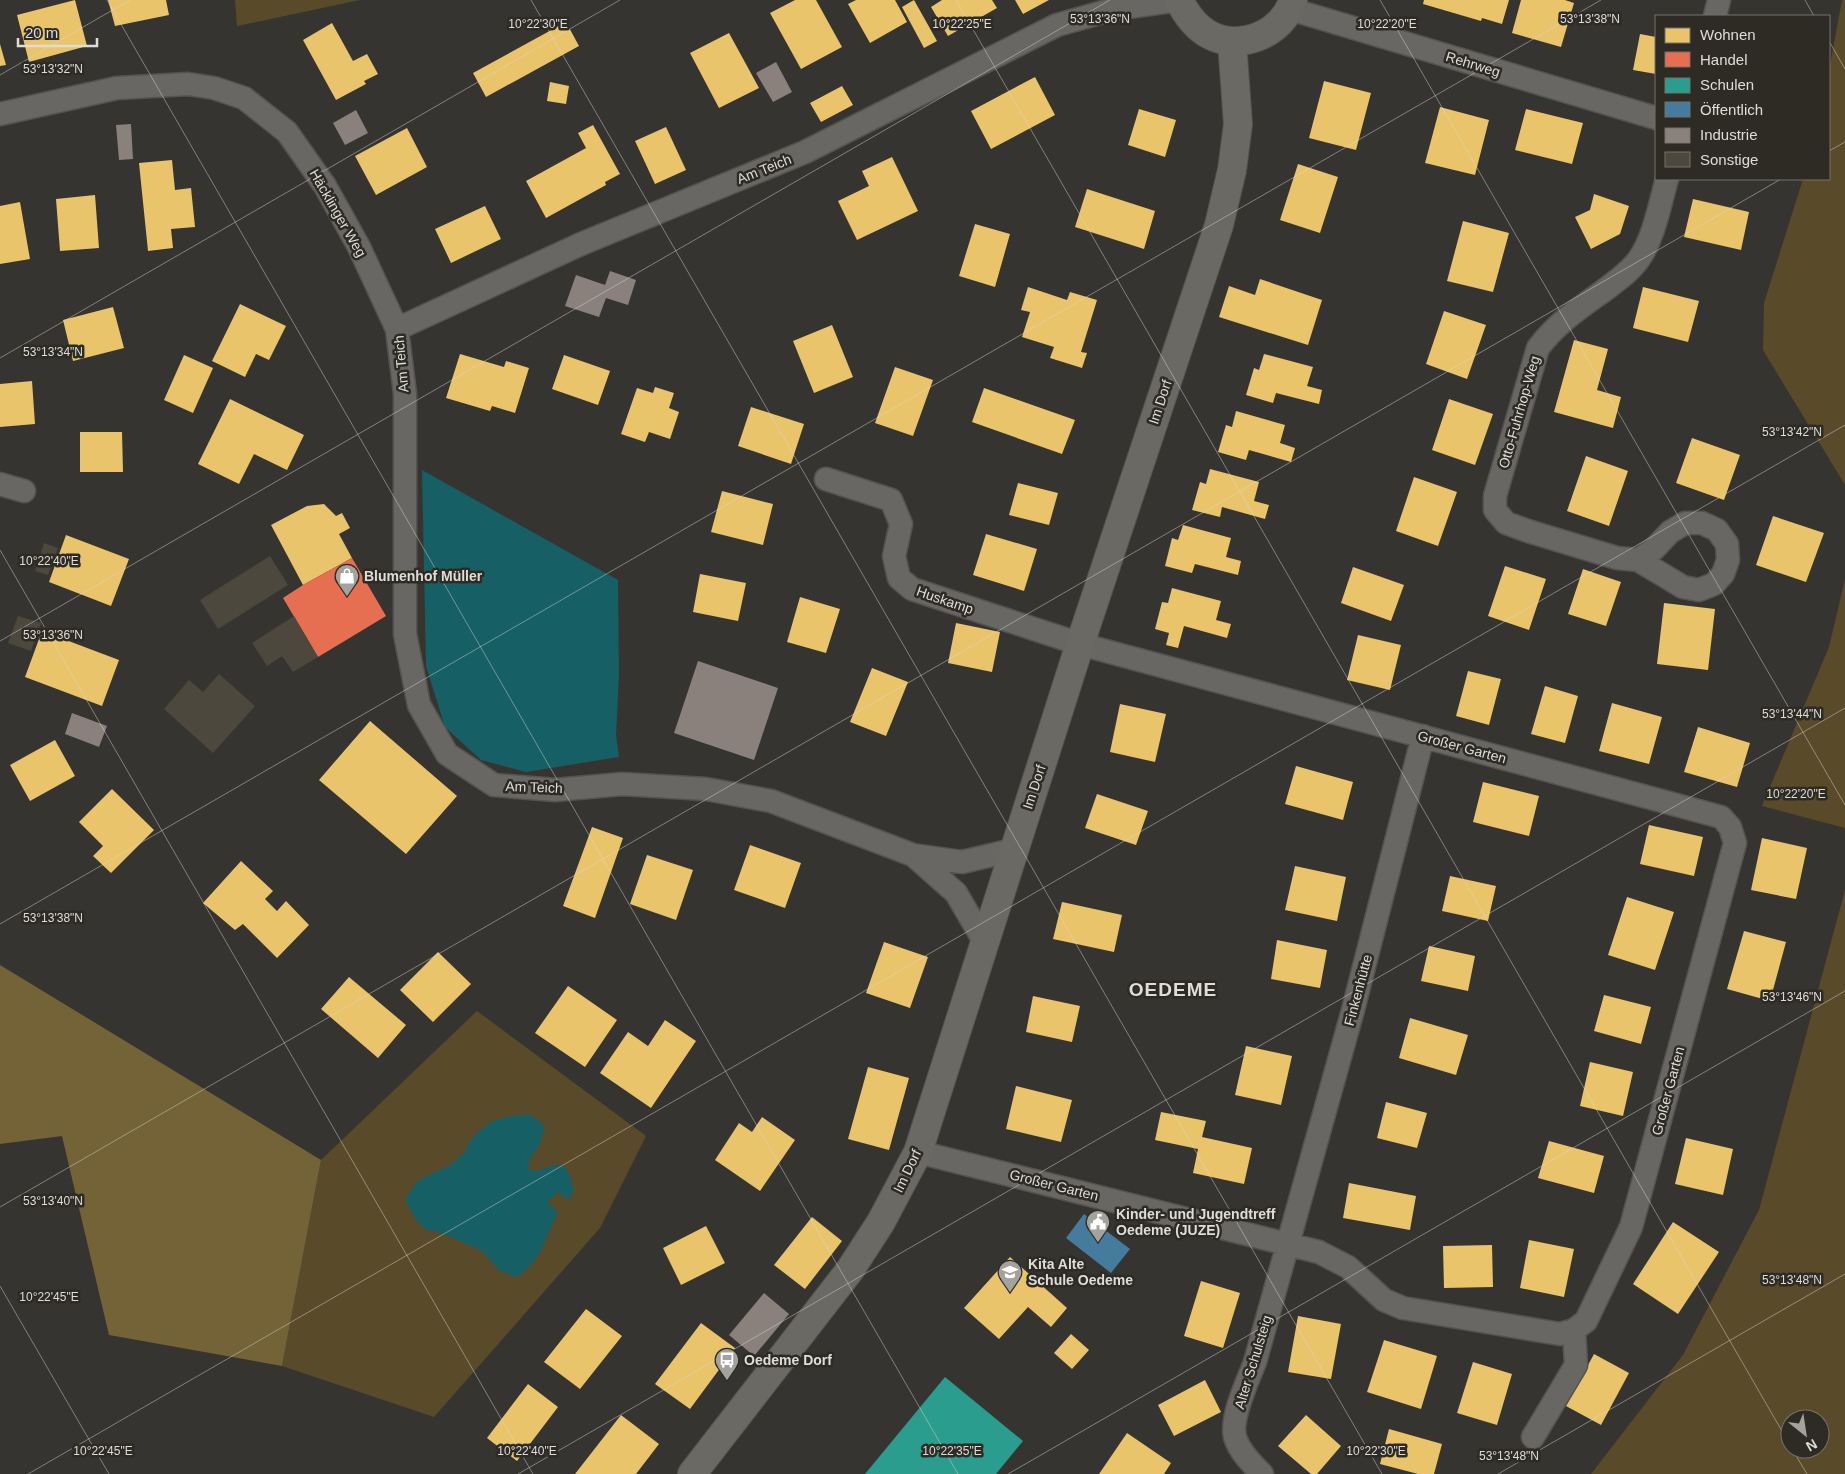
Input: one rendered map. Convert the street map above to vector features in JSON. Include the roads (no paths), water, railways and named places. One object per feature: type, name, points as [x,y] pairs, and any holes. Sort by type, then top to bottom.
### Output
[{"type":"street","points":[[1179,0],[1191,21],[1210,35],[1232,42],[1250,40],[1266,34],[1280,23],[1292,5]]},
{"type":"street","name":"Am Teich","points":[[1014,850],[962,862],[914,854],[771,801],[706,789],[622,784],[555,790],[494,786],[447,754],[419,705],[405,634],[404,394],[398,329],[580,244],[805,152],[1057,25],[1114,9],[1179,0]]},
{"type":"street","points":[[1715,15],[1719,0]]},
{"type":"street","name":"Rehrweg","points":[[1292,5],[1655,118]]},
{"type":"street","name":"Im Dorf","points":[[692,1474],[850,1270],[881,1222],[918,1152],[984,940],[1218,224],[1232,170],[1238,124],[1232,42]]},
{"type":"street","name":"Häcklinger Weg","points":[[0,114],[117,88],[188,84],[214,88],[244,98],[287,132],[325,186],[359,247],[398,329]]},
{"type":"street","name":"Otto-Fuhrhop-Weg","points":[[1638,560],[1616,558],[1528,532],[1506,522],[1495,510],[1495,496],[1538,348],[1550,332],[1568,316],[1624,275],[1639,260],[1648,244],[1667,180]]},
{"type":"street","name":"Huskamp","points":[[826,479],[891,500],[901,524],[894,556],[899,578],[912,589],[1080,644]]},
{"type":"street","points":[[0,484],[24,491]]},
{"type":"street","name":"Großer Garten","points":[[918,1152],[1319,1252],[1348,1267],[1384,1300],[1403,1308],[1560,1334],[1574,1330],[1586,1321],[1631,1227],[1735,843],[1730,827],[1721,817],[1080,644]]},
{"type":"street","name":"Finkenhütte","points":[[1287,1243],[1353,1010],[1423,736]]},
{"type":"street","name":"Am Teich","points":[[914,854],[956,893],[984,940]]},
{"type":"street","name":"Alter Schulsteig","points":[[1262,1474],[1250,1462],[1235,1436],[1236,1418],[1254,1362],[1287,1243]]},
{"type":"street","points":[[1533,1437],[1576,1365],[1574,1330]]},
{"type":"water","points":[[422,470],[618,580],[619,675],[616,735],[619,757],[526,772],[481,760],[445,727],[426,666]]},
{"type":"water","points":[[518,1115],[532,1115],[545,1127],[539,1146],[529,1160],[529,1170],[535,1171],[554,1165],[564,1166],[570,1176],[574,1190],[568,1200],[558,1192],[547,1202],[558,1212],[538,1256],[525,1271],[516,1277],[500,1271],[482,1251],[444,1234],[425,1229],[416,1220],[405,1200],[417,1181],[450,1165],[465,1152],[470,1141],[489,1123]]},
{"type":"place","name":"Blumenhof Müller","points":[[347,597]]},
{"type":"place","name":"Kinder- und Jugendtreff Oedeme (JUZE)","points":[[1098,1243]]},
{"type":"place","name":"Kita Alte Schule Oedeme","points":[[1010,1293]]},
{"type":"place","name":"Oedeme Dorf","points":[[727,1381]]},
{"type":"district","name":"OEDEME","points":[[1173,989]]}]
